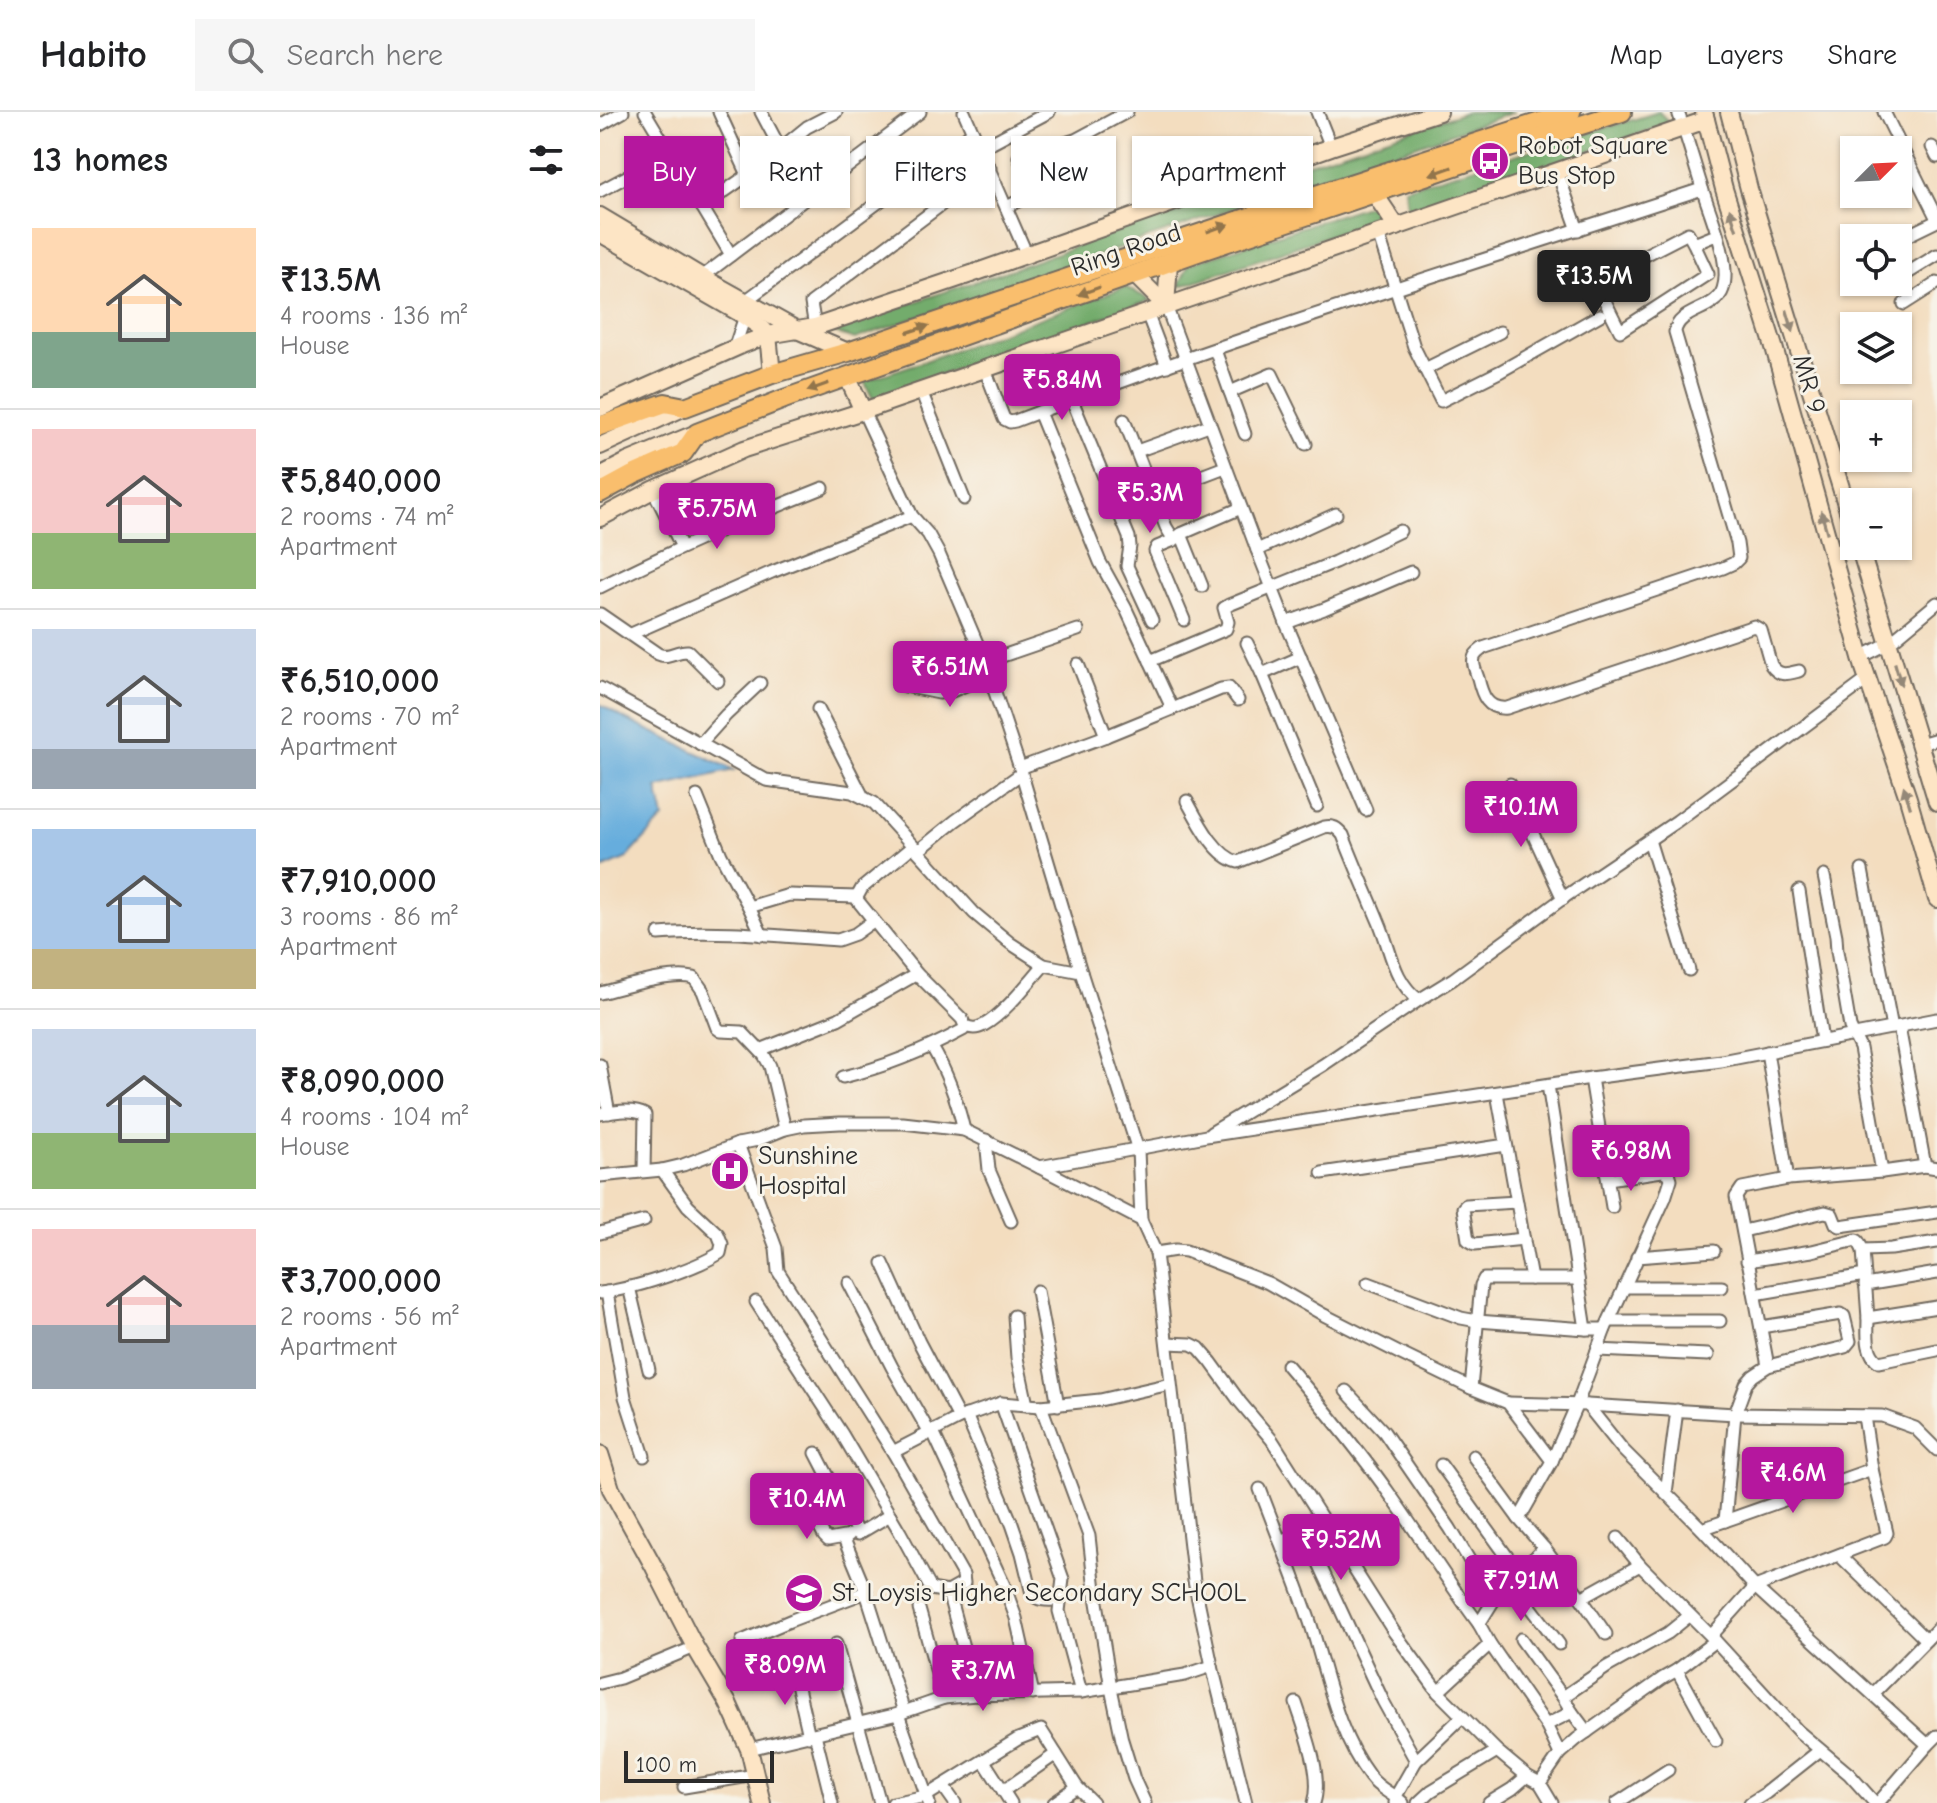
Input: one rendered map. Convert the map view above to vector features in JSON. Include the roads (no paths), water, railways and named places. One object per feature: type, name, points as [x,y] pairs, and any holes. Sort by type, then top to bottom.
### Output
[{"type":"main road","name":"Ring Road","points":[[600,426],[665,403],[685,407],[772,374],[848,352],[1571,112]]},
{"type":"main road","name":"Ring Road","points":[[600,493],[683,453],[697,433],[847,376],[1374,193],[1622,112]]},
{"type":"street","points":[[600,125],[623,112]]},
{"type":"street","points":[[645,112],[659,136]]},
{"type":"street","points":[[719,112],[740,158]]},
{"type":"street","points":[[761,112],[774,136]]},
{"type":"street","points":[[795,136],[836,112]]},
{"type":"street","points":[[964,112],[975,136]]},
{"type":"street","points":[[995,141],[1049,112]]},
{"type":"street","points":[[1007,207],[1033,193],[1019,157],[1075,140],[1127,112]]},
{"type":"street","points":[[1317,112],[1331,147]]},
{"type":"street","points":[[600,408],[768,335],[815,327],[1439,112]]},
{"type":"street","name":"MR 9","points":[[1729,112],[1749,189],[1841,488]]},
{"type":"street","points":[[1884,112],[1937,220],[1912,233]]},
{"type":"street","points":[[702,277],[916,113]]},
{"type":"street","points":[[600,518],[744,449],[863,411],[1557,171],[1681,120],[1705,116]]},
{"type":"street","name":"MR 9","points":[[1705,116],[1861,657],[1908,798],[1937,899]]},
{"type":"street","points":[[1681,120],[1726,276],[1719,297],[1683,319],[1676,325],[1675,332],[1739,558],[1723,568],[1483,648],[1476,653],[1474,664],[1486,701],[1498,709],[1754,626],[1761,630],[1775,670],[1779,674],[1799,671]]},
{"type":"street","points":[[734,349],[751,313],[973,132]]},
{"type":"street","points":[[1557,171],[1578,230]]},
{"type":"street","points":[[600,191],[624,178]]},
{"type":"street","points":[[995,179],[1027,255]]},
{"type":"street","points":[[1394,187],[1397,227]]},
{"type":"street","points":[[985,369],[1003,415],[1007,421],[1015,421],[1395,289],[1702,189]]},
{"type":"street","points":[[1374,193],[1397,227]]},
{"type":"street","points":[[703,208],[731,255]]},
{"type":"street","points":[[815,327],[811,303],[937,208]]},
{"type":"street","points":[[600,216],[702,277],[751,313],[768,335],[772,374]]},
{"type":"street","points":[[600,233],[751,313],[848,352]]},
{"type":"street","points":[[1378,233],[1414,347],[1441,401],[1600,315]]},
{"type":"street","points":[[1688,233],[1694,244],[1708,274],[1620,331],[1595,281],[1688,233]]},
{"type":"street","points":[[1694,244],[1716,235]]},
{"type":"street","points":[[1912,270],[1937,255]]},
{"type":"street","points":[[1724,267],[1746,259]]},
{"type":"street","points":[[1169,263],[1166,306],[1257,550],[1366,810]]},
{"type":"street","points":[[1135,275],[1166,306]]},
{"type":"street","points":[[1904,304],[1937,283]]},
{"type":"street","points":[[1147,313],[1167,366]]},
{"type":"street","points":[[1425,369],[1500,332]]},
{"type":"street","points":[[1215,350],[1245,434]]},
{"type":"street","points":[[1230,392],[1272,374],[1306,444]]},
{"type":"street","points":[[847,376],[912,516],[928,534],[939,554],[985,662],[1138,1150],[1141,1220],[1156,1253],[1194,1581],[1246,1803]]},
{"type":"street","points":[[921,391],[964,499]]},
{"type":"street","points":[[1072,400],[1129,537],[1127,566],[1152,620]]},
{"type":"street","name":"Ring Road","points":[[600,446],[685,407]]},
{"type":"street","points":[[1039,412],[1094,548],[1172,708]]},
{"type":"street","points":[[1124,420],[1166,527],[1178,537],[1202,586]]},
{"type":"street","points":[[1137,451],[1209,425]]},
{"type":"street","name":"Ring Road","points":[[600,476],[697,433]]},
{"type":"street","points":[[1154,494],[1225,467]]},
{"type":"street","points":[[600,587],[756,514],[823,488]]},
{"type":"street","points":[[653,490],[682,547]]},
{"type":"street","points":[[1184,620],[1155,551],[1157,547],[1241,508]]},
{"type":"street","points":[[1257,550],[1336,514]]},
{"type":"street","points":[[631,634],[772,572],[912,516]]},
{"type":"street","points":[[1150,661],[1226,629],[1226,607],[1400,531]]},
{"type":"street","points":[[1863,560],[1937,802]]},
{"type":"street","points":[[1286,623],[1411,572]]},
{"type":"street","points":[[1861,657],[1889,643],[1937,603]]},
{"type":"street","points":[[600,614],[658,654],[663,656],[688,651],[718,681]]},
{"type":"street","points":[[985,662],[1078,630]]},
{"type":"street","points":[[1247,643],[1317,806]]},
{"type":"street","points":[[1262,674],[1301,657]]},
{"type":"street","points":[[1078,664],[1106,736]]},
{"type":"street","points":[[905,686],[939,693],[952,691],[989,675]]},
{"type":"street","points":[[1206,1136],[1323,1065],[1453,979],[1868,679]]},
{"type":"street","points":[[700,744],[760,683]]},
{"type":"street","points":[[600,688],[766,780],[852,792],[874,803],[974,913],[1010,943],[1044,965],[1081,972]]},
{"type":"street","points":[[1044,965],[1008,1003],[982,1026],[973,1029],[965,1026],[962,1019],[917,974],[860,906],[857,897],[862,888],[1021,771],[1226,688],[1232,690],[1238,700]]},
{"type":"street","points":[[818,709],[863,797]]},
{"type":"street","points":[[1920,744],[1937,739]]},
{"type":"street","points":[[1510,784],[1563,899]]},
{"type":"street","points":[[697,796],[721,855],[762,935]]},
{"type":"street","points":[[1187,801],[1227,860],[1238,862],[1324,827],[1338,829],[1380,925],[1394,969],[1411,994],[1419,1000]]},
{"type":"street","points":[[1649,840],[1689,970]]},
{"type":"street","points":[[1768,1366],[1736,1197],[1739,1191],[1788,1179],[1931,1167],[1896,1027],[1862,870]]},
{"type":"street","points":[[1824,876],[1882,1172]]},
{"type":"street","points":[[1799,891],[1822,1041]]},
{"type":"street","points":[[749,907],[801,894],[857,897]]},
{"type":"street","points":[[659,934],[681,932],[838,940],[855,934],[873,921]]},
{"type":"street","points":[[760,1050],[838,1019],[917,974]]},
{"type":"street","points":[[600,993],[679,976],[694,978],[703,991],[717,1028],[721,1031],[740,1030],[760,1050],[770,1066],[785,1129]]},
{"type":"street","points":[[1039,1167],[1206,1136],[1721,1061],[1937,1019]]},
{"type":"street","points":[[843,1077],[932,1047],[965,1026]]},
{"type":"street","points":[[932,1047],[952,1085],[964,1130]]},
{"type":"street","points":[[1767,1052],[1788,1179]]},
{"type":"street","points":[[600,1065],[605,1113],[640,1112],[645,1115],[644,1171]]},
{"type":"street","points":[[1591,1078],[1612,1207]]},
{"type":"street","points":[[1548,1085],[1586,1329]]},
{"type":"street","points":[[1497,1093],[1531,1279]]},
{"type":"street","points":[[600,1176],[683,1165],[738,1144],[804,1125],[887,1123],[964,1130],[1141,1220]]},
{"type":"street","points":[[986,1140],[989,1170],[1011,1221]]},
{"type":"street","points":[[738,1144],[776,1248],[778,1271],[893,1452],[963,1575],[964,1583],[948,1592],[931,1589],[842,1434],[756,1302]]},
{"type":"street","points":[[1322,1173],[1506,1145]]},
{"type":"street","points":[[644,1456],[623,1388],[604,1293],[705,1262],[720,1253],[722,1248],[718,1234],[688,1206],[662,1170]]},
{"type":"street","points":[[1519,1519],[1582,1405],[1597,1350],[1671,1179],[1669,1173],[1662,1171],[1608,1179]]},
{"type":"street","points":[[1517,1202],[1466,1205],[1463,1208],[1468,1240],[1475,1244],[1524,1239]]},
{"type":"street","points":[[1743,1231],[1825,1212],[1832,1214],[1840,1226],[1937,1212]]},
{"type":"street","points":[[600,1233],[644,1221]]},
{"type":"street","points":[[1747,1261],[1812,1251],[1856,1240],[1863,1250],[1869,1347],[1874,1359],[1879,1362],[1937,1350]]},
{"type":"street","points":[[1863,1250],[1937,1242]]},
{"type":"street","points":[[1156,1253],[1186,1251],[1268,1283],[1324,1315],[1471,1388],[1508,1403],[1735,1414],[1882,1416],[1915,1428],[1937,1450]]},
{"type":"street","points":[[1637,1257],[1714,1251]]},
{"type":"street","points":[[883,1263],[919,1342],[962,1416],[1012,1524],[1032,1594],[1043,1600],[1059,1600]]},
{"type":"street","points":[[1755,1294],[1937,1273]]},
{"type":"street","points":[[1471,1388],[1481,1282],[1484,1279],[1578,1279]]},
{"type":"street","points":[[849,1283],[892,1367],[930,1431],[1004,1585],[1016,1618],[1033,1694]]},
{"type":"street","points":[[1368,1283],[1461,1318],[1477,1321],[1586,1329],[1607,1325],[1720,1321]]},
{"type":"street","points":[[629,1287],[649,1370]]},
{"type":"street","points":[[1624,1287],[1722,1287]]},
{"type":"street","points":[[1037,1291],[1058,1405]]},
{"type":"street","points":[[1868,1318],[1937,1307]]},
{"type":"street","points":[[1725,1521],[1735,1414],[1746,1384],[1768,1366],[1845,1347],[1850,1341],[1841,1314],[1761,1327]]},
{"type":"street","points":[[1014,1316],[1017,1358],[1027,1405]]},
{"type":"street","points":[[1167,1343],[1191,1344],[1205,1355],[1272,1440],[1394,1632],[1438,1692],[1497,1751],[1540,1783],[1552,1803]]},
{"type":"street","points":[[1597,1350],[1708,1355]]},
{"type":"street","points":[[1287,1365],[1337,1424],[1435,1557],[1450,1585],[1546,1725],[1560,1754]]},
{"type":"street","points":[[893,1452],[962,1416],[1001,1403],[1058,1405],[1100,1400],[1170,1384]]},
{"type":"street","points":[[1346,1391],[1384,1432],[1483,1583],[1497,1595]]},
{"type":"street","points":[[1001,1403],[1063,1579],[1059,1611],[1081,1692]]},
{"type":"street","points":[[1508,1403],[1552,1461]]},
{"type":"street","points":[[1582,1405],[1755,1587],[1873,1694],[1932,1741],[1877,1803],[1849,1774],[1798,1731],[1618,1538]]},
{"type":"street","points":[[1041,1406],[1089,1536],[1111,1688],[1122,1740],[1145,1803]]},
{"type":"street","points":[[1666,1493],[1677,1410]]},
{"type":"street","points":[[1540,1783],[1560,1754],[1677,1670],[1713,1638],[1755,1587],[1883,1538],[1887,1533],[1864,1416]]},
{"type":"street","points":[[816,1453],[858,1534]]},
{"type":"street","points":[[600,1454],[606,1491],[654,1567],[728,1703],[749,1749],[762,1803]]},
{"type":"street","points":[[1473,1456],[1606,1634]]},
{"type":"street","points":[[1441,1465],[1559,1644]]},
{"type":"street","points":[[1702,1529],[1872,1469]]},
{"type":"street","points":[[799,1489],[828,1540],[858,1534],[890,1515]]},
{"type":"street","points":[[1260,1489],[1310,1622],[1348,1741],[1379,1788],[1398,1801],[1416,1761],[1462,1717]]},
{"type":"street","points":[[1280,1541],[1325,1522]]},
{"type":"street","points":[[1304,1531],[1383,1701],[1416,1761]]},
{"type":"street","points":[[844,1537],[866,1592],[928,1799]]},
{"type":"street","points":[[1479,1624],[1497,1595],[1544,1548]]},
{"type":"street","points":[[1839,1555],[1926,1640]]},
{"type":"street","points":[[1581,1598],[1640,1565]]},
{"type":"street","points":[[742,1641],[866,1592]]},
{"type":"street","points":[[948,1592],[976,1695]]},
{"type":"street","points":[[919,1609],[944,1698]]},
{"type":"street","points":[[1563,1697],[1607,1667],[1668,1633],[1689,1616]]},
{"type":"street","points":[[1873,1694],[1937,1629]]},
{"type":"street","points":[[1521,1639],[1587,1732]]},
{"type":"street","points":[[836,1644],[880,1803]]},
{"type":"street","points":[[1438,1692],[1490,1644]]},
{"type":"street","points":[[600,1683],[620,1678],[695,1647]]},
{"type":"street","points":[[749,1749],[901,1713],[944,1698],[1081,1692],[1185,1675],[1212,1666]]},
{"type":"street","points":[[794,1670],[832,1803]]},
{"type":"street","points":[[1677,1670],[1716,1741]]},
{"type":"street","points":[[1296,1703],[1316,1777],[1318,1792],[1314,1803]]},
{"type":"street","points":[[1546,1725],[1572,1712]]},
{"type":"street","points":[[893,1803],[928,1799],[943,1786],[1018,1739],[1041,1730],[1077,1787],[1093,1803]]},
{"type":"street","points":[[1418,1803],[1431,1791],[1497,1751]]},
{"type":"street","points":[[1750,1803],[1819,1751]]},
{"type":"street","points":[[1003,1791],[1056,1754]]},
{"type":"street","points":[[984,1761],[1011,1803]]},
{"type":"street","points":[[1617,1803],[1668,1770]]},
{"type":"street","points":[[684,1787],[755,1775]]},
{"type":"street","points":[[1489,1803],[1527,1776]]},
{"type":"street","points":[[943,1786],[955,1803]]},
{"type":"street","points":[[1054,1803],[1077,1787]]},
{"type":"water","points":[[600,704],[627,720],[734,770],[657,788],[664,818],[627,858],[600,870]]},
{"type":"place","name":"Robot Square Bus Stop","points":[[1490,161]]},
{"type":"place","name":"Sunshine Hospital","points":[[730,1171]]},
{"type":"place","name":"St. Loysis Higher Secondary SCHOOL","points":[[804,1593]]}]
